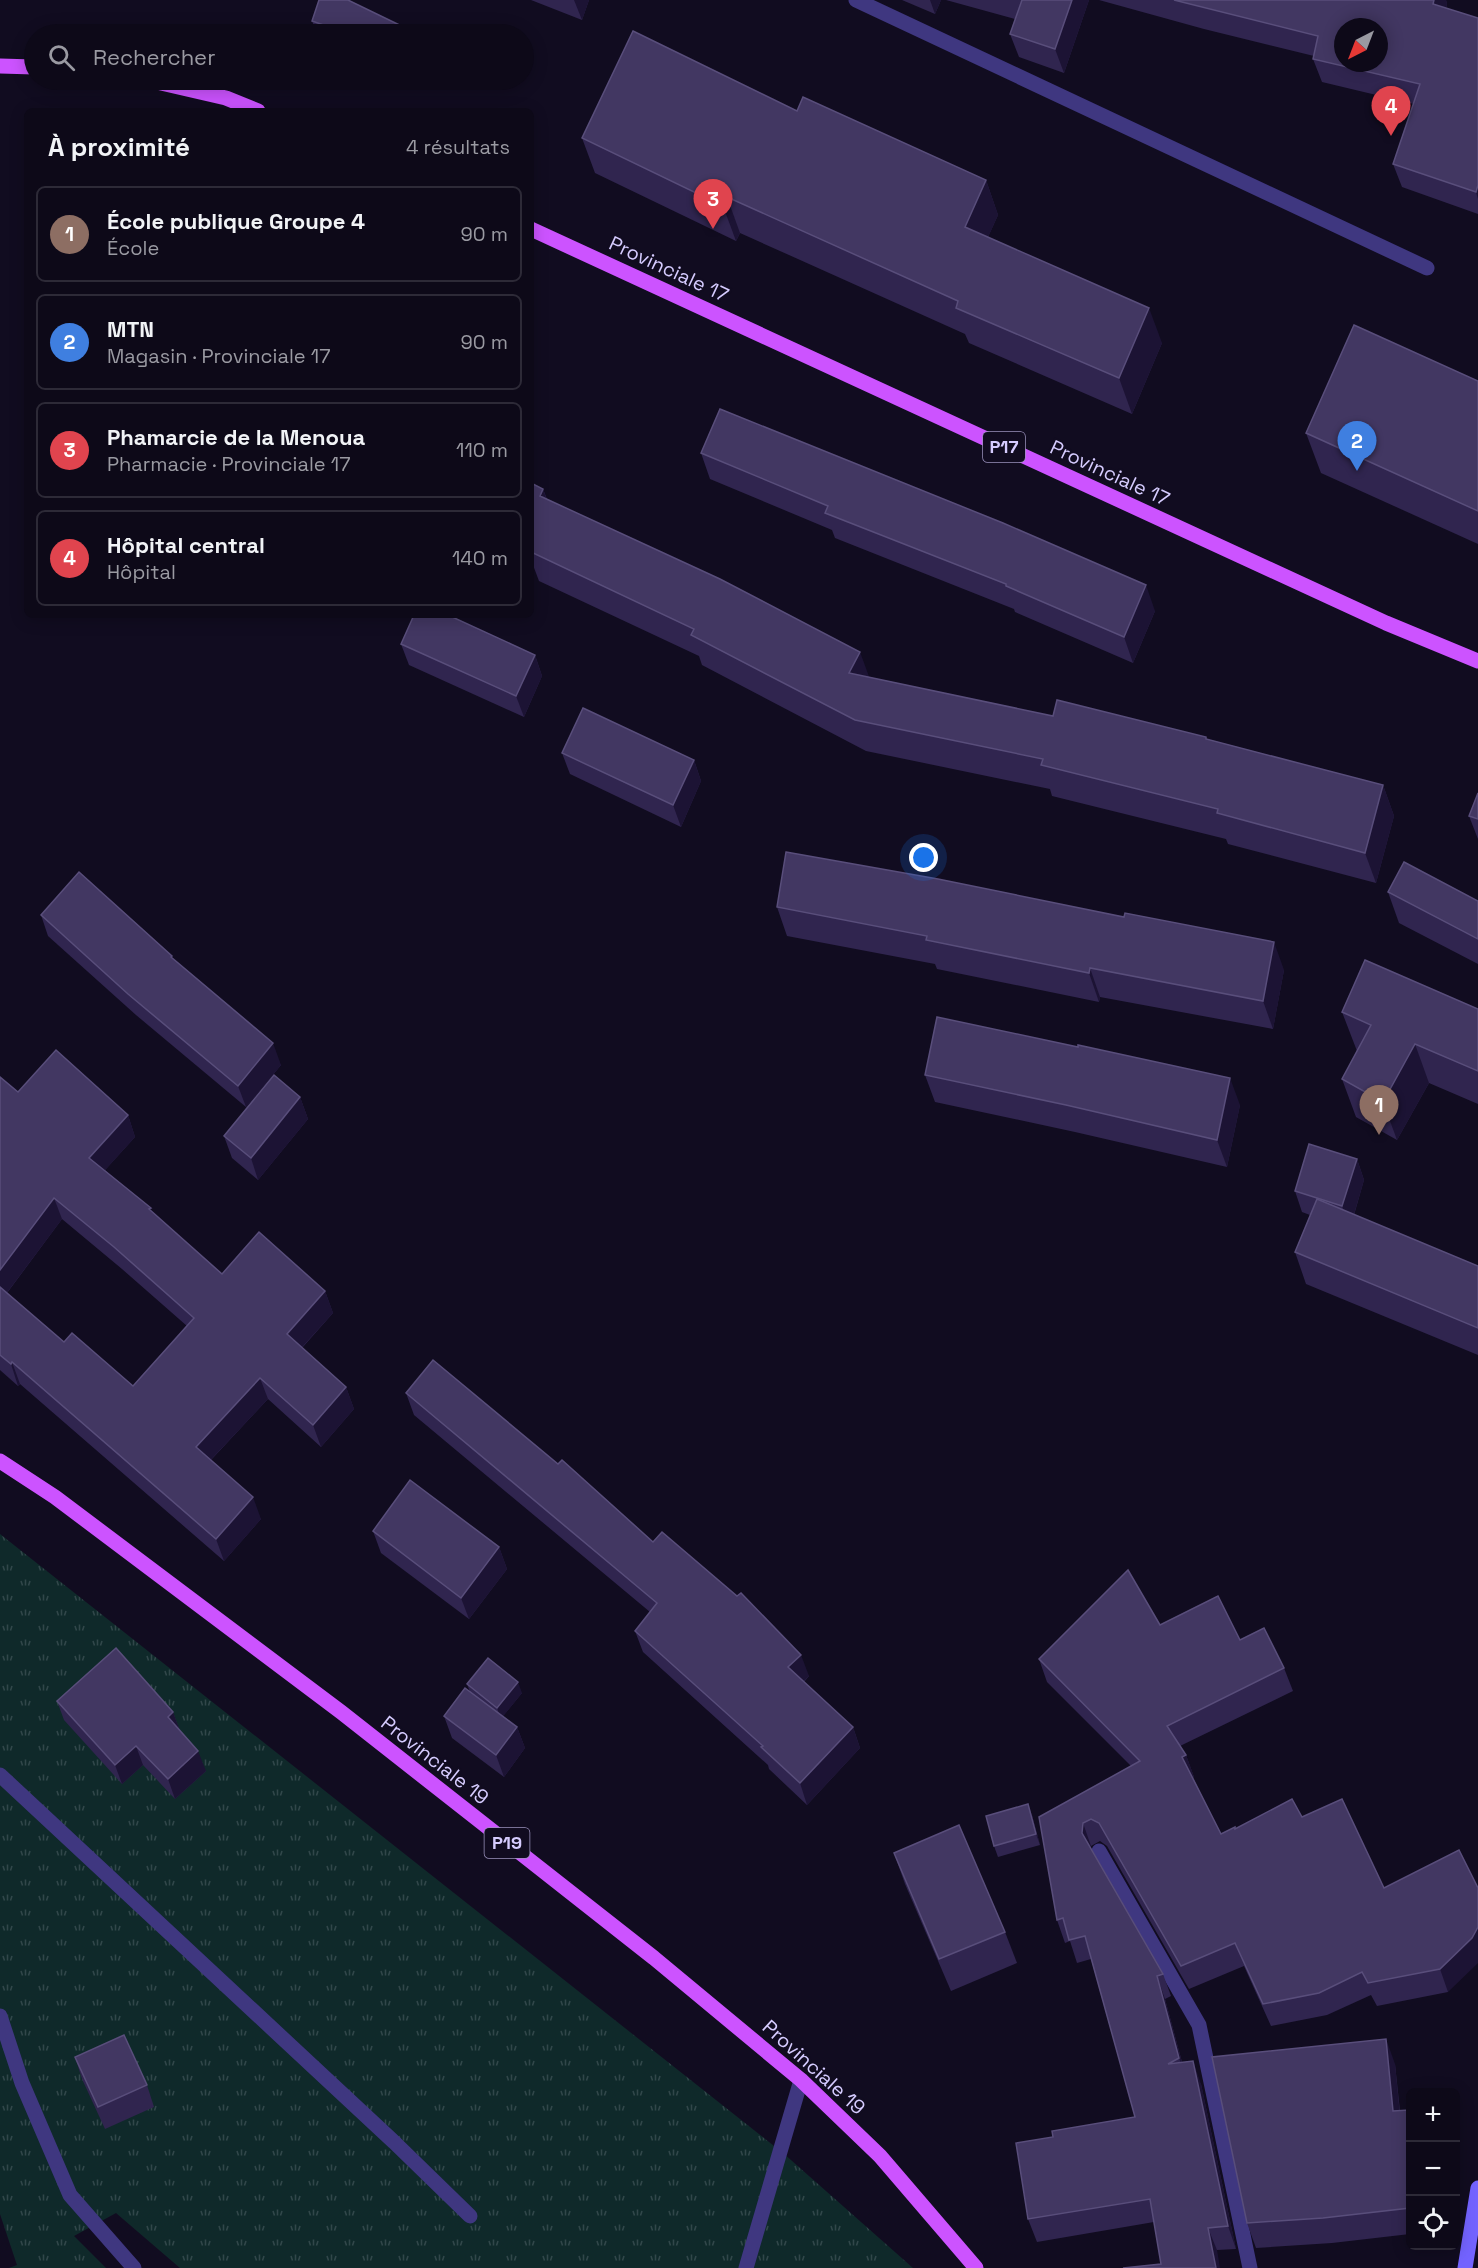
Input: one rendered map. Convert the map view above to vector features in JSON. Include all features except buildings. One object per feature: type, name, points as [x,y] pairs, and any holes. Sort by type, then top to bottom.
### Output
[{"type":"main road","points":[[0,66],[24,67]]},
{"type":"main road","points":[[191,90],[226,98],[251,108]]},
{"type":"main road","name":"Provinciale 17","points":[[534,230],[1386,623],[1478,661]]},
{"type":"main road","name":"Provinciale 19","points":[[0,1461],[55,1497],[341,1712],[654,1958],[801,2080],[880,2156],[976,2268]]},
{"type":"street","points":[[856,0],[1427,268]]},
{"type":"street","points":[[0,1775],[394,2142],[470,2216]]},
{"type":"street","points":[[1099,1851],[1199,2025],[1250,2268]]},
{"type":"street","points":[[0,2016],[22,2083],[70,2195],[134,2268]]},
{"type":"street","points":[[746,2268],[801,2080]]},
{"type":"street","points":[[1465,2268],[1478,2188]]},
{"type":"green space","points":[[0,1534],[783,2153],[913,2268],[180,2268],[116,2213],[74,2236],[106,2268],[9,2268],[17,2265],[0,2214]]},
{"type":"place","name":"Hôpital central","points":[[1391,136]]},
{"type":"place","name":"Phamarcie de la Menoua","points":[[713,229]]},
{"type":"place","name":"MTN","points":[[1357,471]]},
{"type":"place","name":"École publique Groupe 4","points":[[1379,1135]]}]
